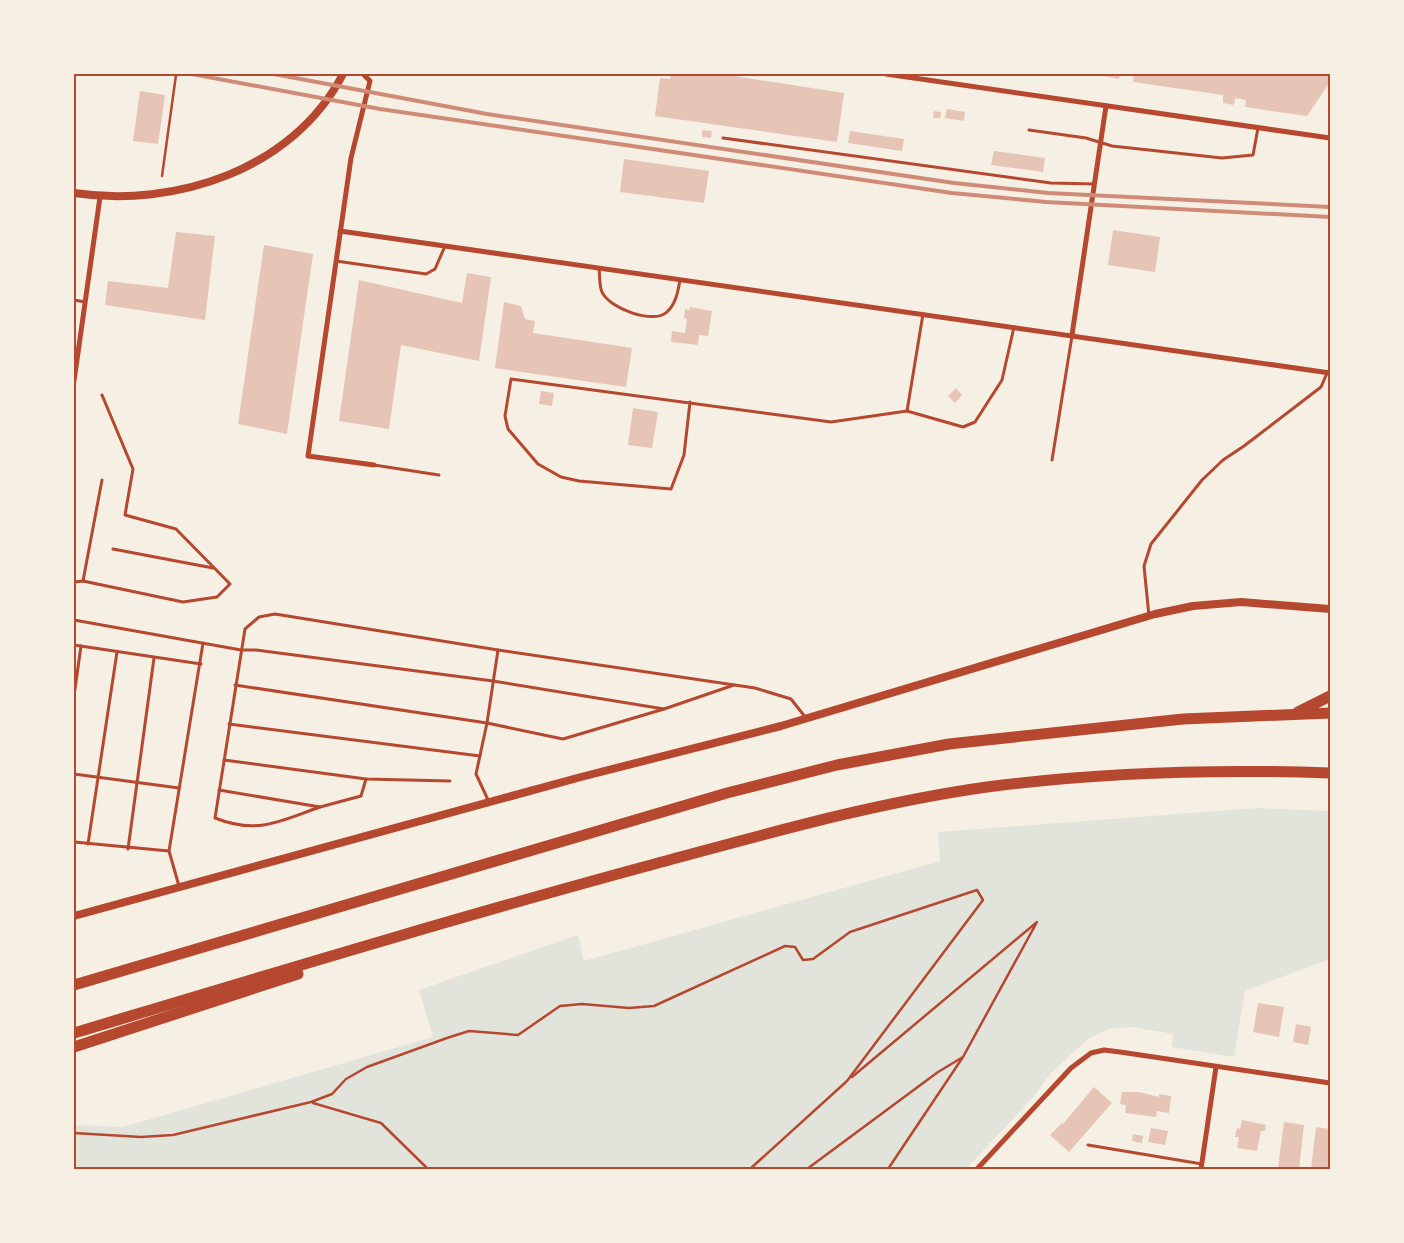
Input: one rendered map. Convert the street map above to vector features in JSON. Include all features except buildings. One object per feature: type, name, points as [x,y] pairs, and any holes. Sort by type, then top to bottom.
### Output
[{"type":"highway","points":[[1297,713],[1330,696]]},
{"type":"highway","points":[[74,985],[726,793],[837,765],[949,744],[1183,719],[1330,713]]},
{"type":"highway","points":[[74,1033],[547,893],[757,836],[871,808],[987,787],[1086,778],[1235,770],[1330,773]]},
{"type":"highway","points":[[74,1047],[547,893]]},
{"type":"street","points":[[74,193],[100,197],[166,194],[200,186],[241,170],[278,147],[297,132],[321,106],[343,74]]},
{"type":"street","points":[[363,74],[370,82],[351,158],[308,456],[374,465]]},
{"type":"street","points":[[886,74],[1330,138]]},
{"type":"street","points":[[1072,335],[1106,106]]},
{"type":"street","points":[[74,381],[100,197]]},
{"type":"street","points":[[340,231],[1329,373]]},
{"type":"street","points":[[74,916],[489,802],[806,718],[1149,616],[1193,606],[1241,602],[1330,609]]},
{"type":"street","points":[[977,1169],[1054,1084],[1091,1053],[1104,1050],[1120,1052],[1330,1083]]},
{"type":"street","points":[[1201,1166],[1216,1067]]},
{"type":"lane","points":[[1029,130],[1073,136],[1100,143],[1222,158],[1253,155],[1258,128]]},
{"type":"lane","points":[[723,138],[1052,183],[1094,184]]},
{"type":"lane","points":[[336,261],[426,274],[435,270],[445,246]]},
{"type":"lane","points":[[599,268],[602,292],[612,303],[626,312],[654,317],[666,314],[674,305],[680,279]]},
{"type":"lane","points":[[74,300],[85,302]]},
{"type":"lane","points":[[907,411],[924,314]]},
{"type":"lane","points":[[690,402],[684,455],[671,489],[579,481],[561,477],[538,464],[508,429],[505,416],[511,378],[690,402],[831,422],[907,411],[963,427],[975,422],[1002,380],[1014,327]]},
{"type":"lane","points":[[1052,460],[1072,335]]},
{"type":"lane","points":[[1149,616],[1144,566],[1151,544],[1209,474],[1223,460],[1321,387],[1329,373]]},
{"type":"lane","points":[[74,582],[83,581],[183,602],[202,601],[217,597],[230,584],[176,530],[125,515],[133,469],[102,395]]},
{"type":"lane","points":[[374,465],[440,475]]},
{"type":"lane","points":[[83,581],[102,480]]},
{"type":"lane","points":[[113,549],[214,568]]},
{"type":"lane","points":[[366,779],[361,796],[257,827],[232,825],[215,818],[244,629],[259,617],[274,614],[498,650],[756,688],[791,699],[806,718]]},
{"type":"lane","points":[[74,620],[241,650],[256,650],[493,681],[664,709]]},
{"type":"lane","points":[[180,887],[174,876],[169,851],[203,643]]},
{"type":"lane","points":[[74,645],[201,664]]},
{"type":"lane","points":[[74,696],[81,646]]},
{"type":"lane","points":[[489,802],[476,774],[487,723],[498,650]]},
{"type":"lane","points":[[88,844],[117,652]]},
{"type":"lane","points":[[128,848],[154,658]]},
{"type":"lane","points":[[235,686],[487,723],[563,739],[664,709],[735,685]]},
{"type":"lane","points":[[229,724],[480,756]]},
{"type":"lane","points":[[224,760],[366,779],[450,781]]},
{"type":"lane","points":[[74,774],[179,788]]},
{"type":"lane","points":[[220,790],[320,807]]},
{"type":"lane","points":[[74,842],[169,851]]},
{"type":"lane","points":[[1088,1145],[1201,1166]]},
{"type":"path","points":[[162,176],[176,75]]},
{"type":"path","points":[[74,1133],[141,1137],[173,1135],[311,1102],[332,1094],[346,1079],[367,1067],[469,1031],[518,1035],[560,1006],[582,1004],[629,1008],[654,1006],[785,946],[795,946],[802,960],[813,959],[850,932],[977,890],[983,900],[847,1082]]},
{"type":"path","points":[[750,1169],[847,1082],[1036,922],[963,1057],[888,1169]]},
{"type":"path","points":[[807,1169],[938,1072],[963,1057]]},
{"type":"path","points":[[311,1102],[380,1123],[428,1169]]},
{"type":"shaded area","points":[[1257,808],[1330,811],[1330,959],[1245,991],[1234,1057],[1172,1047],[1173,1034],[1131,1027],[1108,1029],[1088,1039],[1051,1073],[1035,1095],[966,1169],[74,1169],[74,1125],[123,1127],[433,1037],[419,990],[578,935],[584,961],[940,861],[938,832]]},
{"type":"railway","points":[[192,74],[380,109],[952,193],[1046,202],[1330,217]]},
{"type":"railway","points":[[274,74],[487,114],[954,183],[1048,193],[1330,207]]}]
